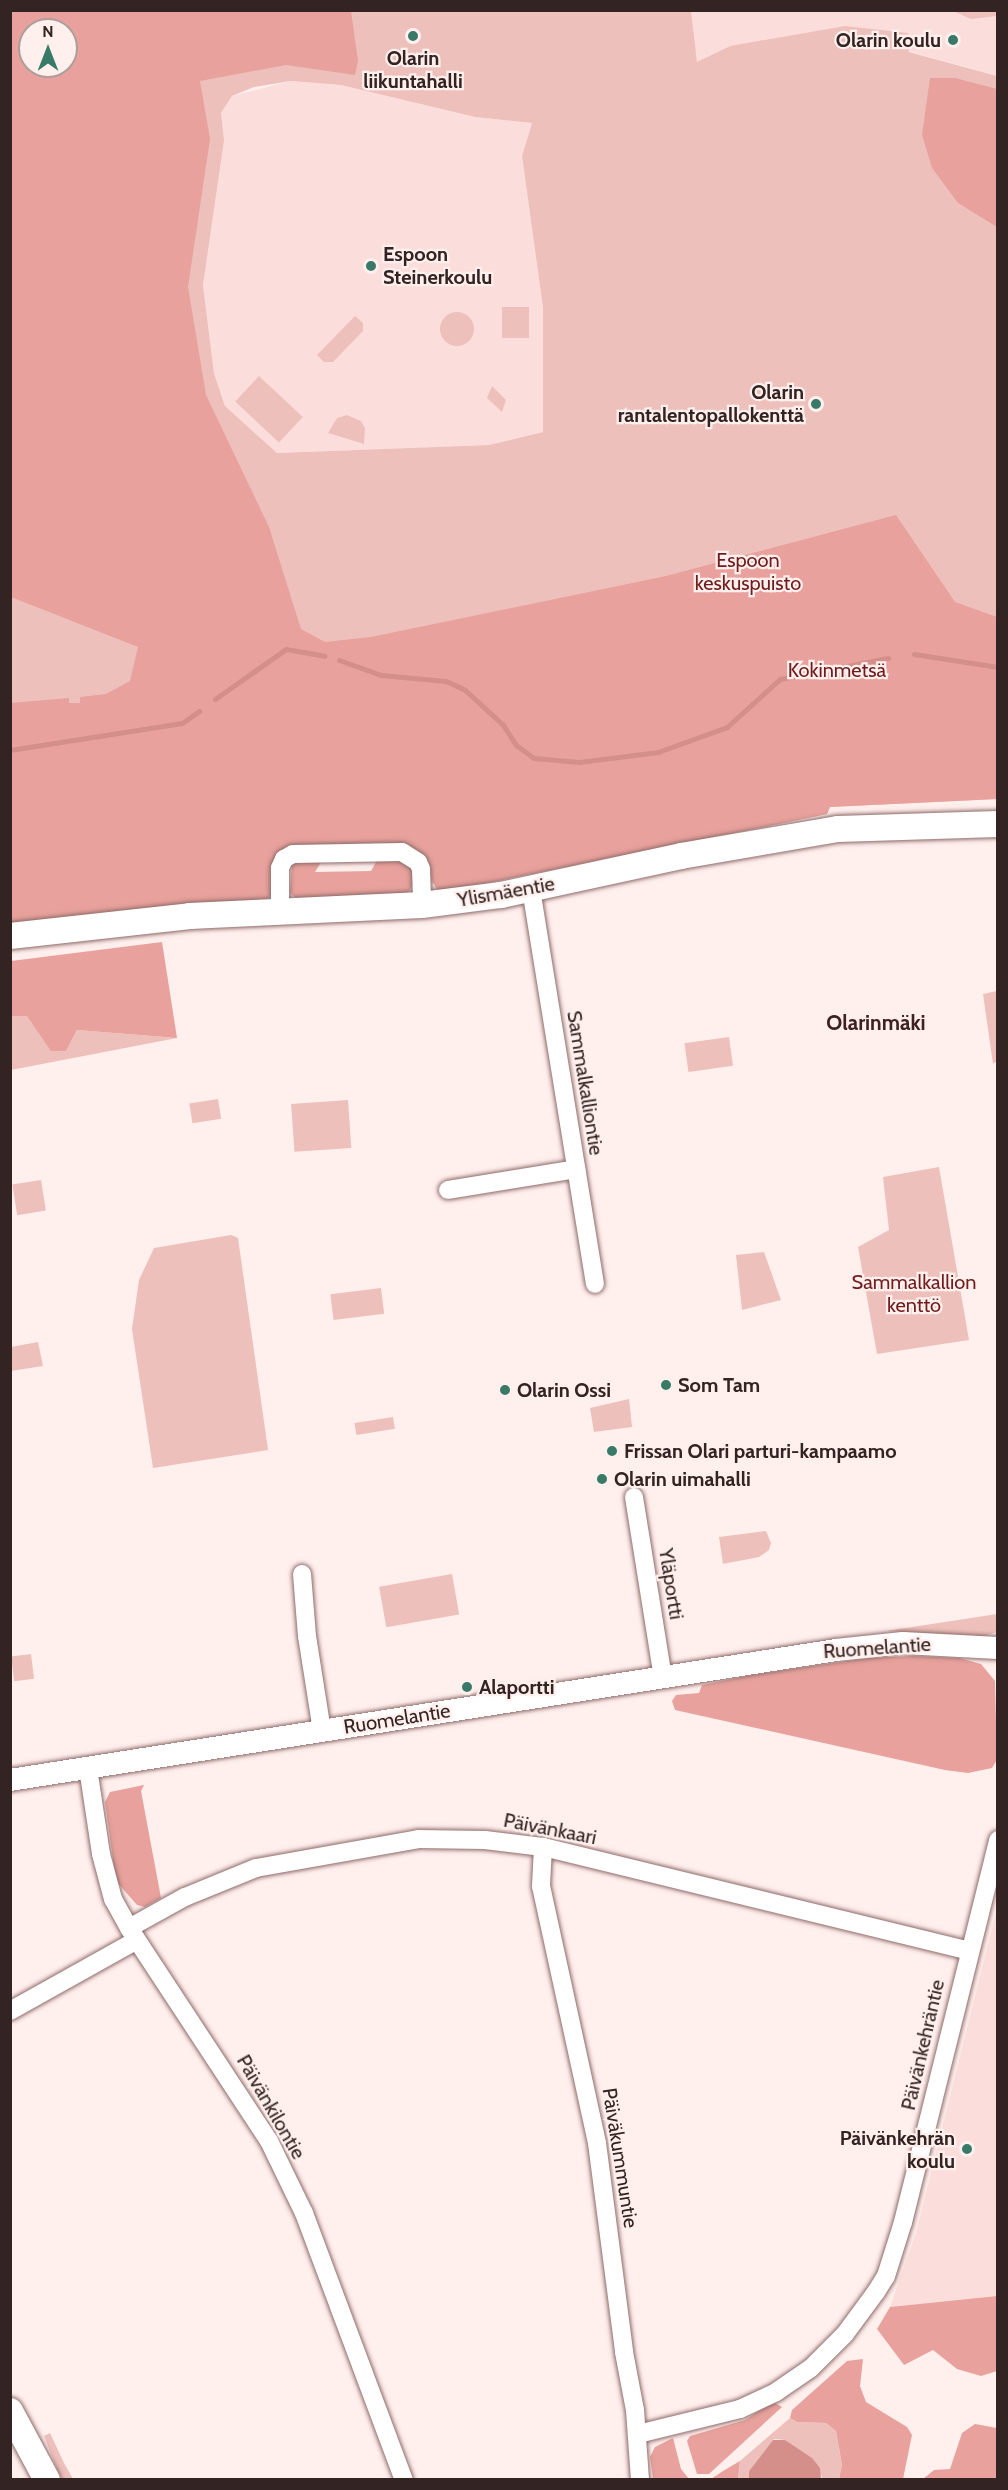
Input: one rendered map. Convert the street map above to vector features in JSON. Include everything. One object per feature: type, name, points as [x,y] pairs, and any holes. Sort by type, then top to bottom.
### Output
[{"type":"main road","name":"Ylismäentie","points":[[10,936],[127,921],[422,905],[531,889],[681,856],[838,829],[998,824]]},
{"type":"main road","points":[[10,2411],[47,2480]]},
{"type":"street","points":[[280,912],[280,868],[284,859],[293,854],[402,852],[418,862],[421,868],[422,905]]},
{"type":"street","name":"Sammalkalliontie","points":[[531,889],[595,1284]]},
{"type":"street","points":[[448,1190],[576,1169]]},
{"type":"street","name":"Yläportti","points":[[634,1497],[663,1678]]},
{"type":"street","points":[[302,1574],[307,1636],[322,1731]]},
{"type":"street","name":"Ruomelantie","points":[[10,1780],[879,1644],[998,1647]]},
{"type":"street","name":"Päivänkilontie","points":[[88,1768],[106,1878],[133,1934],[270,2141],[304,2213],[404,2480]]},
{"type":"street","name":"Päivänkaari","points":[[10,2012],[133,1934],[185,1897],[256,1868],[302,1857],[418,1839],[485,1840],[543,1847],[969,1951]]},
{"type":"street","name":"Päivänkehräntie","points":[[638,2434],[740,2409],[776,2392],[811,2368],[845,2334],[886,2276],[903,2222],[998,1840]]},
{"type":"street","name":"Päiväkummuntie","points":[[543,1847],[541,1886],[597,2143],[638,2434],[640,2480]]},
{"type":"shaded area","name":"Olarin koulu","points":[[691,11],[997,11],[997,76],[908,51],[908,34],[730,46],[696,63]]},
{"type":"shaded area","name":"Espoon Steinerkoulu","points":[[291,81],[341,85],[475,117],[532,123],[522,156],[543,308],[543,432],[489,445],[277,453],[225,406],[214,373],[203,285],[221,113],[232,96]]},
{"type":"shaded area","name":"Päivänkehrän koulu","points":[[997,1908],[997,2296],[890,2307],[916,2233]]},
{"type":"shaded area","points":[[773,2440],[785,2440],[812,2458],[820,2468],[821,2479],[749,2479],[749,2471]]},
{"type":"green space","name":"Espoon keskuspuisto","points":[[11,11],[691,11],[697,62],[730,46],[845,26],[908,33],[909,52],[997,76],[997,799],[830,807],[827,814],[751,830],[431,884],[423,862],[400,846],[285,848],[228,902],[11,923]],"holes":[[[291,81],[341,85],[475,117],[532,123],[522,156],[543,308],[543,432],[489,445],[277,453],[225,406],[214,373],[203,285],[224,140],[221,113],[232,96],[254,87]]]},
{"type":"green space","name":"Kokinmetsä","points":[[11,11],[351,11],[358,61],[355,75],[286,65],[200,81],[210,139],[188,287],[206,395],[269,527],[301,629],[325,642],[371,637],[666,576],[896,515],[955,602],[997,617],[997,799],[830,807],[827,814],[453,890],[437,890],[423,862],[400,846],[285,848],[276,857],[273,893],[266,900],[11,923],[11,703],[69,698],[69,703],[80,703],[80,697],[106,694],[130,681],[138,647],[11,597]]},
{"type":"green space","points":[[953,11],[997,11],[997,16],[971,19]]},
{"type":"green space","points":[[930,78],[955,78],[997,89],[997,227],[958,203],[932,168],[922,135]]},
{"type":"green space","points":[[502,307],[529,307],[529,338],[502,338]]},
{"type":"green space","points":[[457,312],[469,317],[474,329],[469,341],[457,346],[445,341],[440,329],[445,317]]},
{"type":"green space","points":[[355,316],[363,323],[363,331],[333,362],[324,362],[317,355]]},
{"type":"green space","points":[[259,376],[303,417],[279,443],[235,402]]},
{"type":"green space","points":[[492,386],[506,400],[502,412],[487,398]]},
{"type":"green space","points":[[347,415],[361,421],[365,428],[364,444],[328,433],[337,418]]},
{"type":"green space","points":[[380,855],[412,861],[415,882],[407,894],[297,899],[290,893],[292,863],[325,856],[315,872],[371,871]]},
{"type":"green space","points":[[162,942],[177,1038],[77,1030],[66,1051],[51,1051],[27,1016],[11,1016],[11,961]]},
{"type":"green space","points":[[997,991],[997,1061],[993,1064],[983,994]]},
{"type":"green space","points":[[10,1016],[27,1016],[66,1051],[77,1030],[177,1038],[11,1070]]},
{"type":"green space","points":[[729,1037],[733,1066],[688,1072],[684,1043]]},
{"type":"green space","points":[[218,1099],[221,1119],[192,1123],[189,1104]]},
{"type":"green space","points":[[348,1100],[351,1148],[294,1152],[291,1104]]},
{"type":"green space","name":"Sammalkallion kenttö","points":[[939,1167],[969,1340],[877,1354],[858,1247],[889,1230],[883,1177]]},
{"type":"green space","points":[[41,1180],[46,1211],[17,1215],[12,1185]]},
{"type":"green space","points":[[231,1235],[238,1238],[268,1450],[153,1468],[132,1329],[139,1280],[154,1248]]},
{"type":"green space","points":[[764,1252],[781,1300],[742,1310],[736,1255]]},
{"type":"green space","points":[[381,1288],[384,1314],[334,1320],[330,1294]]},
{"type":"green space","points":[[38,1342],[43,1366],[11,1371],[11,1347]]},
{"type":"green space","points":[[629,1399],[632,1427],[594,1432],[590,1408]]},
{"type":"green space","points":[[393,1417],[395,1429],[356,1435],[354,1423]]},
{"type":"green space","points":[[766,1531],[771,1543],[769,1550],[759,1557],[723,1564],[719,1537]]},
{"type":"green space","points":[[452,1574],[459,1614],[386,1627],[379,1587]]},
{"type":"green space","points":[[997,1614],[997,1632],[984,1636],[886,1631]]},
{"type":"green space","points":[[31,1654],[34,1679],[14,1681],[11,1656]]},
{"type":"green space","points":[[913,1656],[959,1658],[981,1664],[995,1681],[997,1760],[992,1768],[968,1773],[945,1770],[675,1710],[672,1701],[676,1695],[699,1693],[702,1685],[752,1675],[868,1658]]},
{"type":"green space","points":[[144,1785],[141,1791],[161,1898],[145,1907],[137,1905],[116,1881],[105,1802],[110,1792]]},
{"type":"green space","points":[[997,2296],[997,2371],[981,2376],[957,2369],[933,2350],[904,2365],[877,2329],[890,2307]]},
{"type":"green space","points":[[863,2359],[860,2386],[866,2402],[907,2427],[912,2435],[903,2479],[839,2479],[842,2465],[836,2431],[826,2423],[797,2422],[790,2418],[792,2410],[847,2361]]},
{"type":"green space","points":[[773,2402],[782,2407],[709,2474],[697,2474],[687,2441],[690,2436],[745,2420]]},
{"type":"green space","points":[[790,2418],[797,2422],[826,2423],[836,2431],[842,2465],[839,2479],[821,2479],[822,2476],[785,2440],[774,2439],[749,2471],[749,2479],[738,2480],[740,2461]]},
{"type":"green space","points":[[975,2424],[997,2428],[997,2479],[923,2479],[934,2470],[950,2469],[962,2433]]},
{"type":"green space","points":[[50,2433],[73,2479],[62,2479],[59,2474],[44,2436]]},
{"type":"green space","points":[[673,2438],[681,2469],[689,2479],[653,2479],[650,2457],[655,2447]]},
{"type":"green space","points":[[740,2461],[738,2479],[711,2479],[723,2471]]},
{"type":"waterway","points":[[215,699],[286,649],[324,656]]},
{"type":"waterway","points":[[914,654],[998,667]]},
{"type":"waterway","points":[[339,660],[381,675],[446,681],[465,690],[503,725],[516,745],[534,758],[579,762],[658,752],[727,727],[780,679],[888,658]]},
{"type":"waterway","points":[[10,750],[182,723],[199,711]]},
{"type":"place","name":"Olarin liikuntahalli","points":[[413,36]]},
{"type":"place","name":"Olarin koulu","points":[[953,40]]},
{"type":"place","name":"Espoon Steinerkoulu","points":[[371,266]]},
{"type":"place","name":"Olarin rantalentopallokenttä","points":[[816,404]]},
{"type":"place","name":"Som Tam","points":[[666,1385]]},
{"type":"place","name":"Olarin Ossi","points":[[505,1390]]},
{"type":"place","name":"Frissan Olari parturi-kampaamo","points":[[612,1451]]},
{"type":"place","name":"Olarin uimahalli","points":[[602,1479]]},
{"type":"place","name":"Alaportti","points":[[467,1687]]},
{"type":"place","name":"Päivänkehrän koulu","points":[[967,2149]]},
{"type":"district","name":"Olarinmäki","points":[[876,1023]]}]
